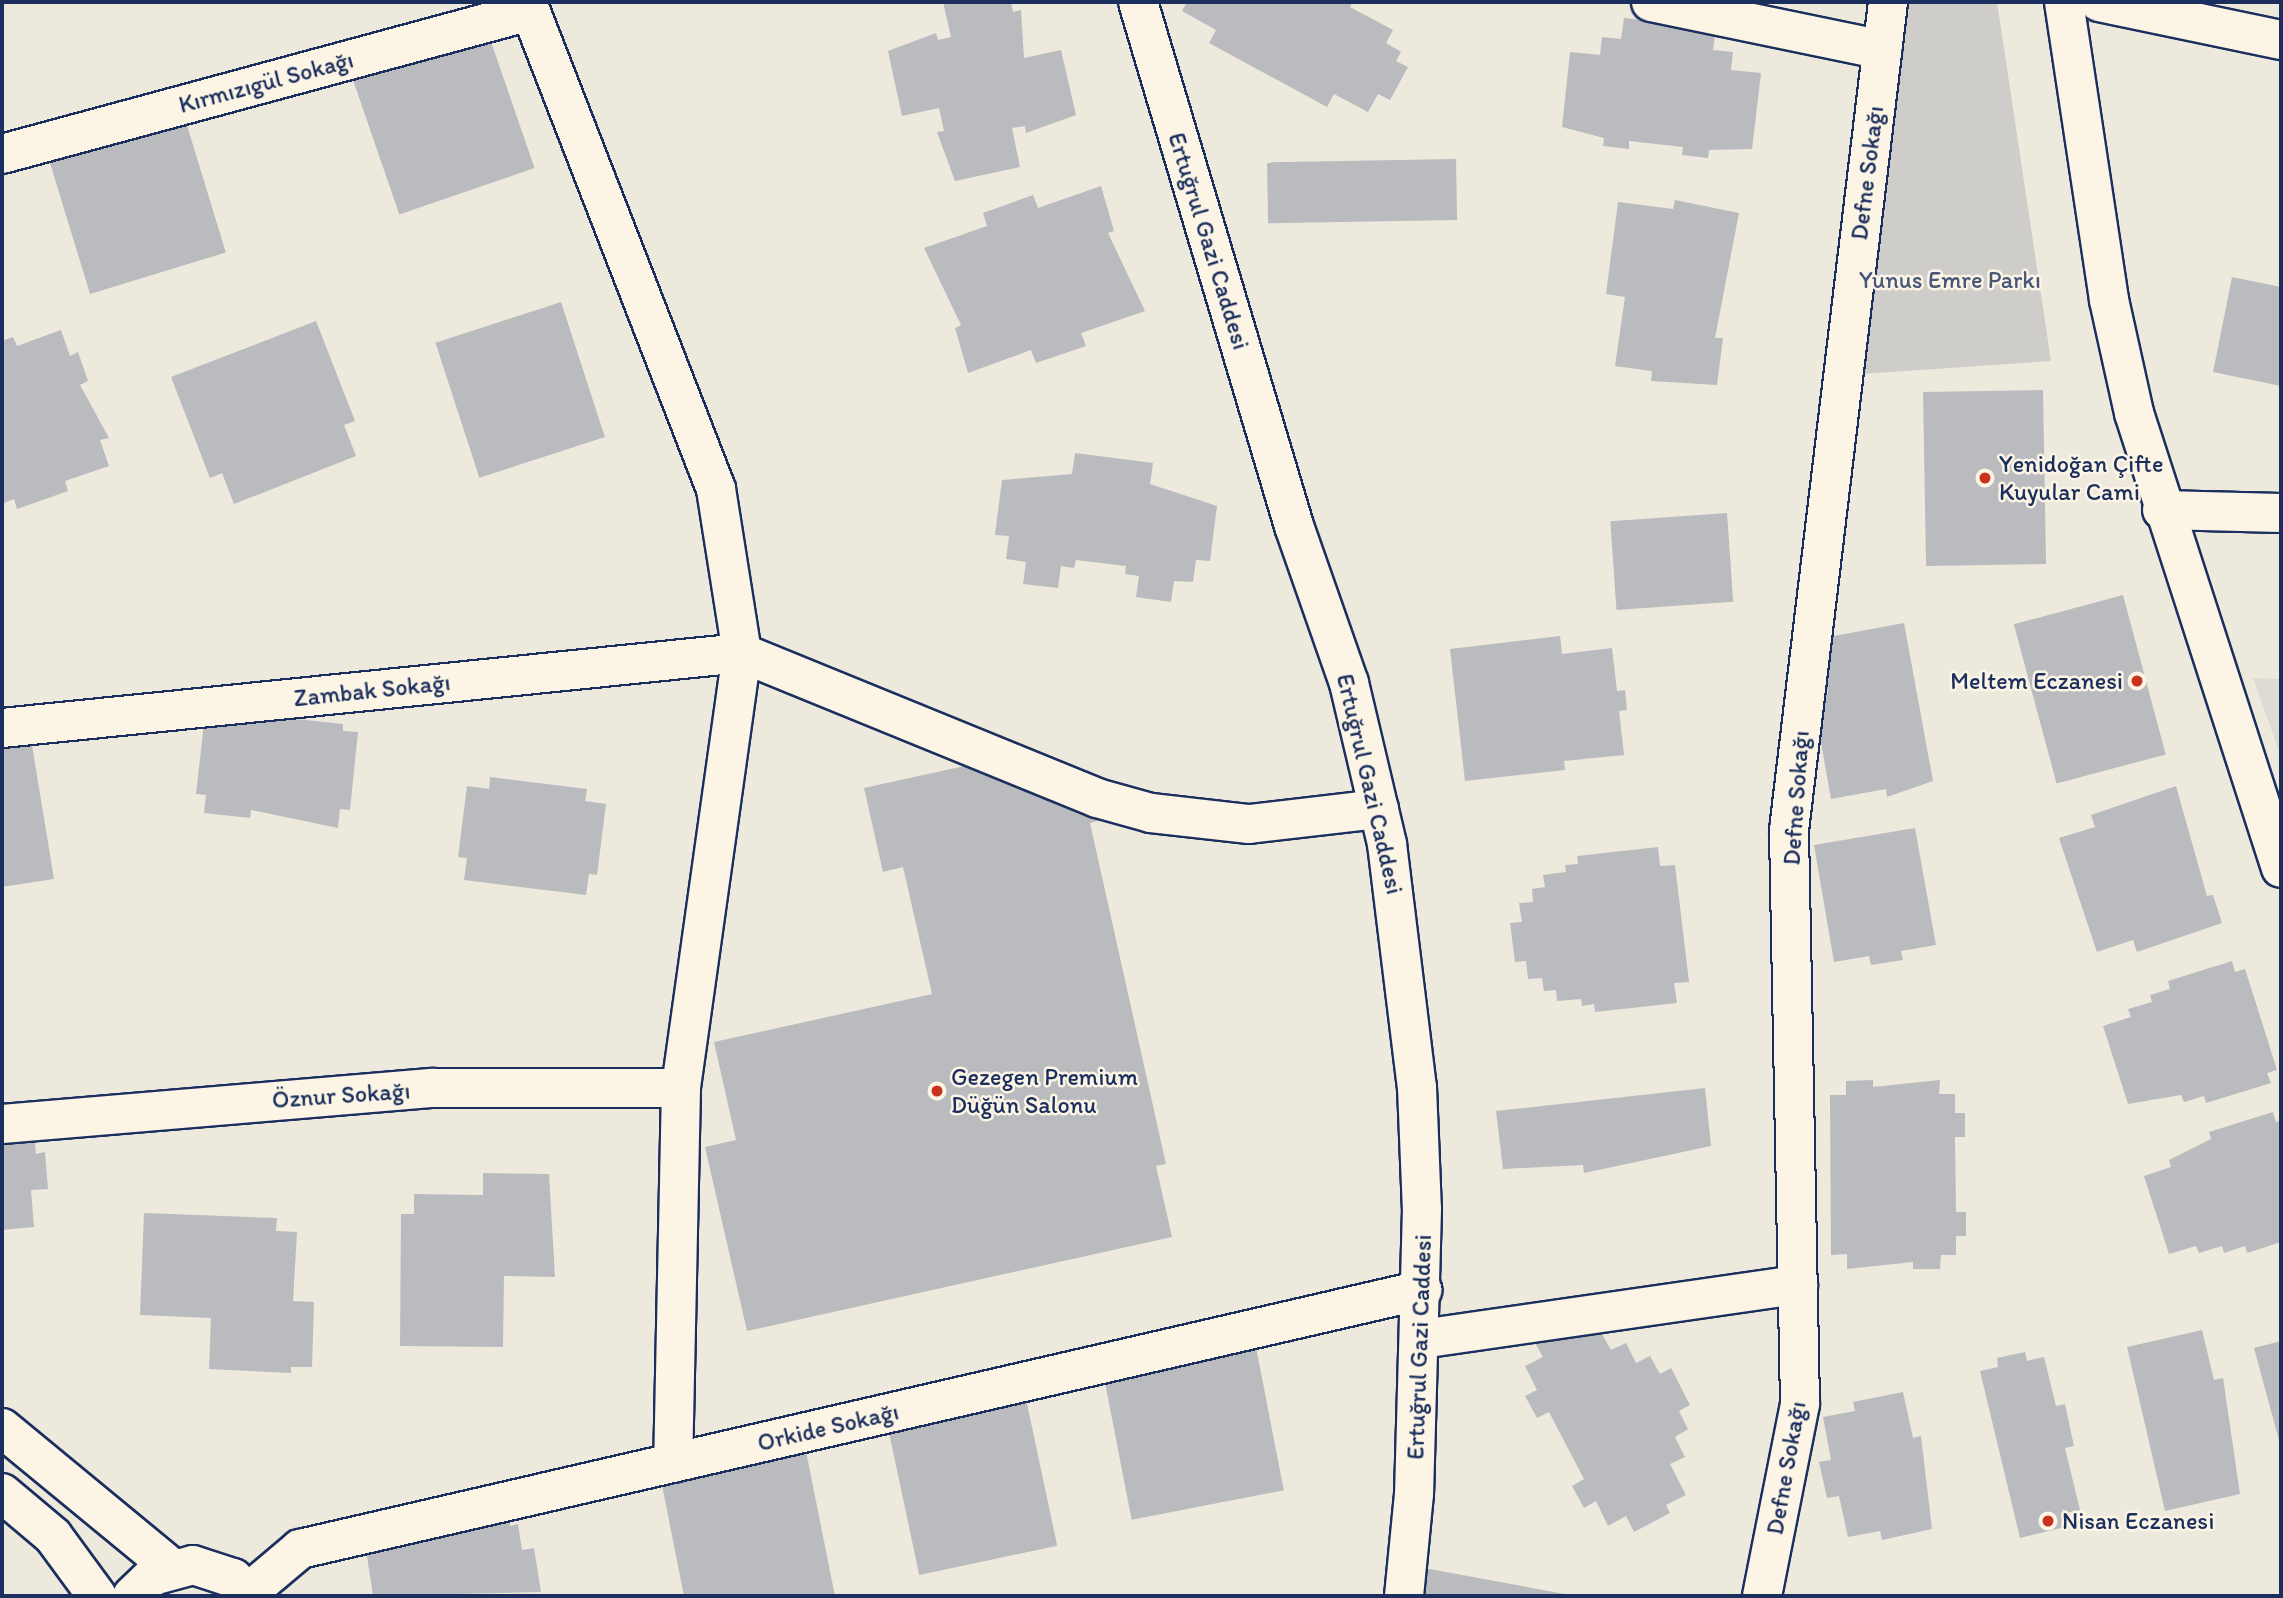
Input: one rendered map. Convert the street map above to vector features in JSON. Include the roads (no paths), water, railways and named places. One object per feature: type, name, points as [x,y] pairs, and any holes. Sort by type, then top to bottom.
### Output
[{"type":"street","name":"Ertuğrul Gazi Caddesi","points":[[1138,2],[1294,526],[1349,683],[1379,809],[1417,1087],[1421,1339],[1404,1596]]},
{"type":"street","points":[[1651,2],[1882,50]]},
{"type":"street","name":"Defne Sokağı","points":[[1762,1596],[1800,1404],[1788,830],[1888,2]]},
{"type":"street","points":[[2064,2],[2109,300],[2162,510],[2281,868]]},
{"type":"street","points":[[2099,2],[2281,40]]},
{"type":"street","points":[[529,6],[716,489],[742,653],[681,1088],[673,1463]]},
{"type":"street","name":"Kırmızıgül Sokağı","points":[[2,154],[529,6]]},
{"type":"street","points":[[2162,510],[2281,513]]},
{"type":"street","points":[[742,653],[1097,798],[1150,813],[1250,824],[1379,809]]},
{"type":"street","name":"Zambak Sokağı","points":[[2,728],[742,653]]},
{"type":"street","name":"Öznur Sokağı","points":[[2,1124],[433,1088],[681,1088]]},
{"type":"street","points":[[1421,1339],[1798,1285]]},
{"type":"street","name":"Orkide Sokağı","points":[[250,1594],[300,1549],[1422,1290]]},
{"type":"street","points":[[2,1428],[172,1568]]},
{"type":"street","points":[[2,1493],[53,1535],[97,1596]]},
{"type":"street","points":[[132,1596],[172,1568],[214,1569],[250,1594]]},
{"type":"place","name":"Yenidoğan Çifte Kuyular Cami","points":[[1985,478]]},
{"type":"place","name":"Meltem Eczanesi","points":[[2137,681]]},
{"type":"place","name":"Gezegen Premium Düğün Salonu","points":[[937,1091]]},
{"type":"place","name":"Nisan Eczanesi","points":[[2048,1521]]},
{"type":"park label","name":"Yunus Emre Parkı","points":[[1950,280]]}]
